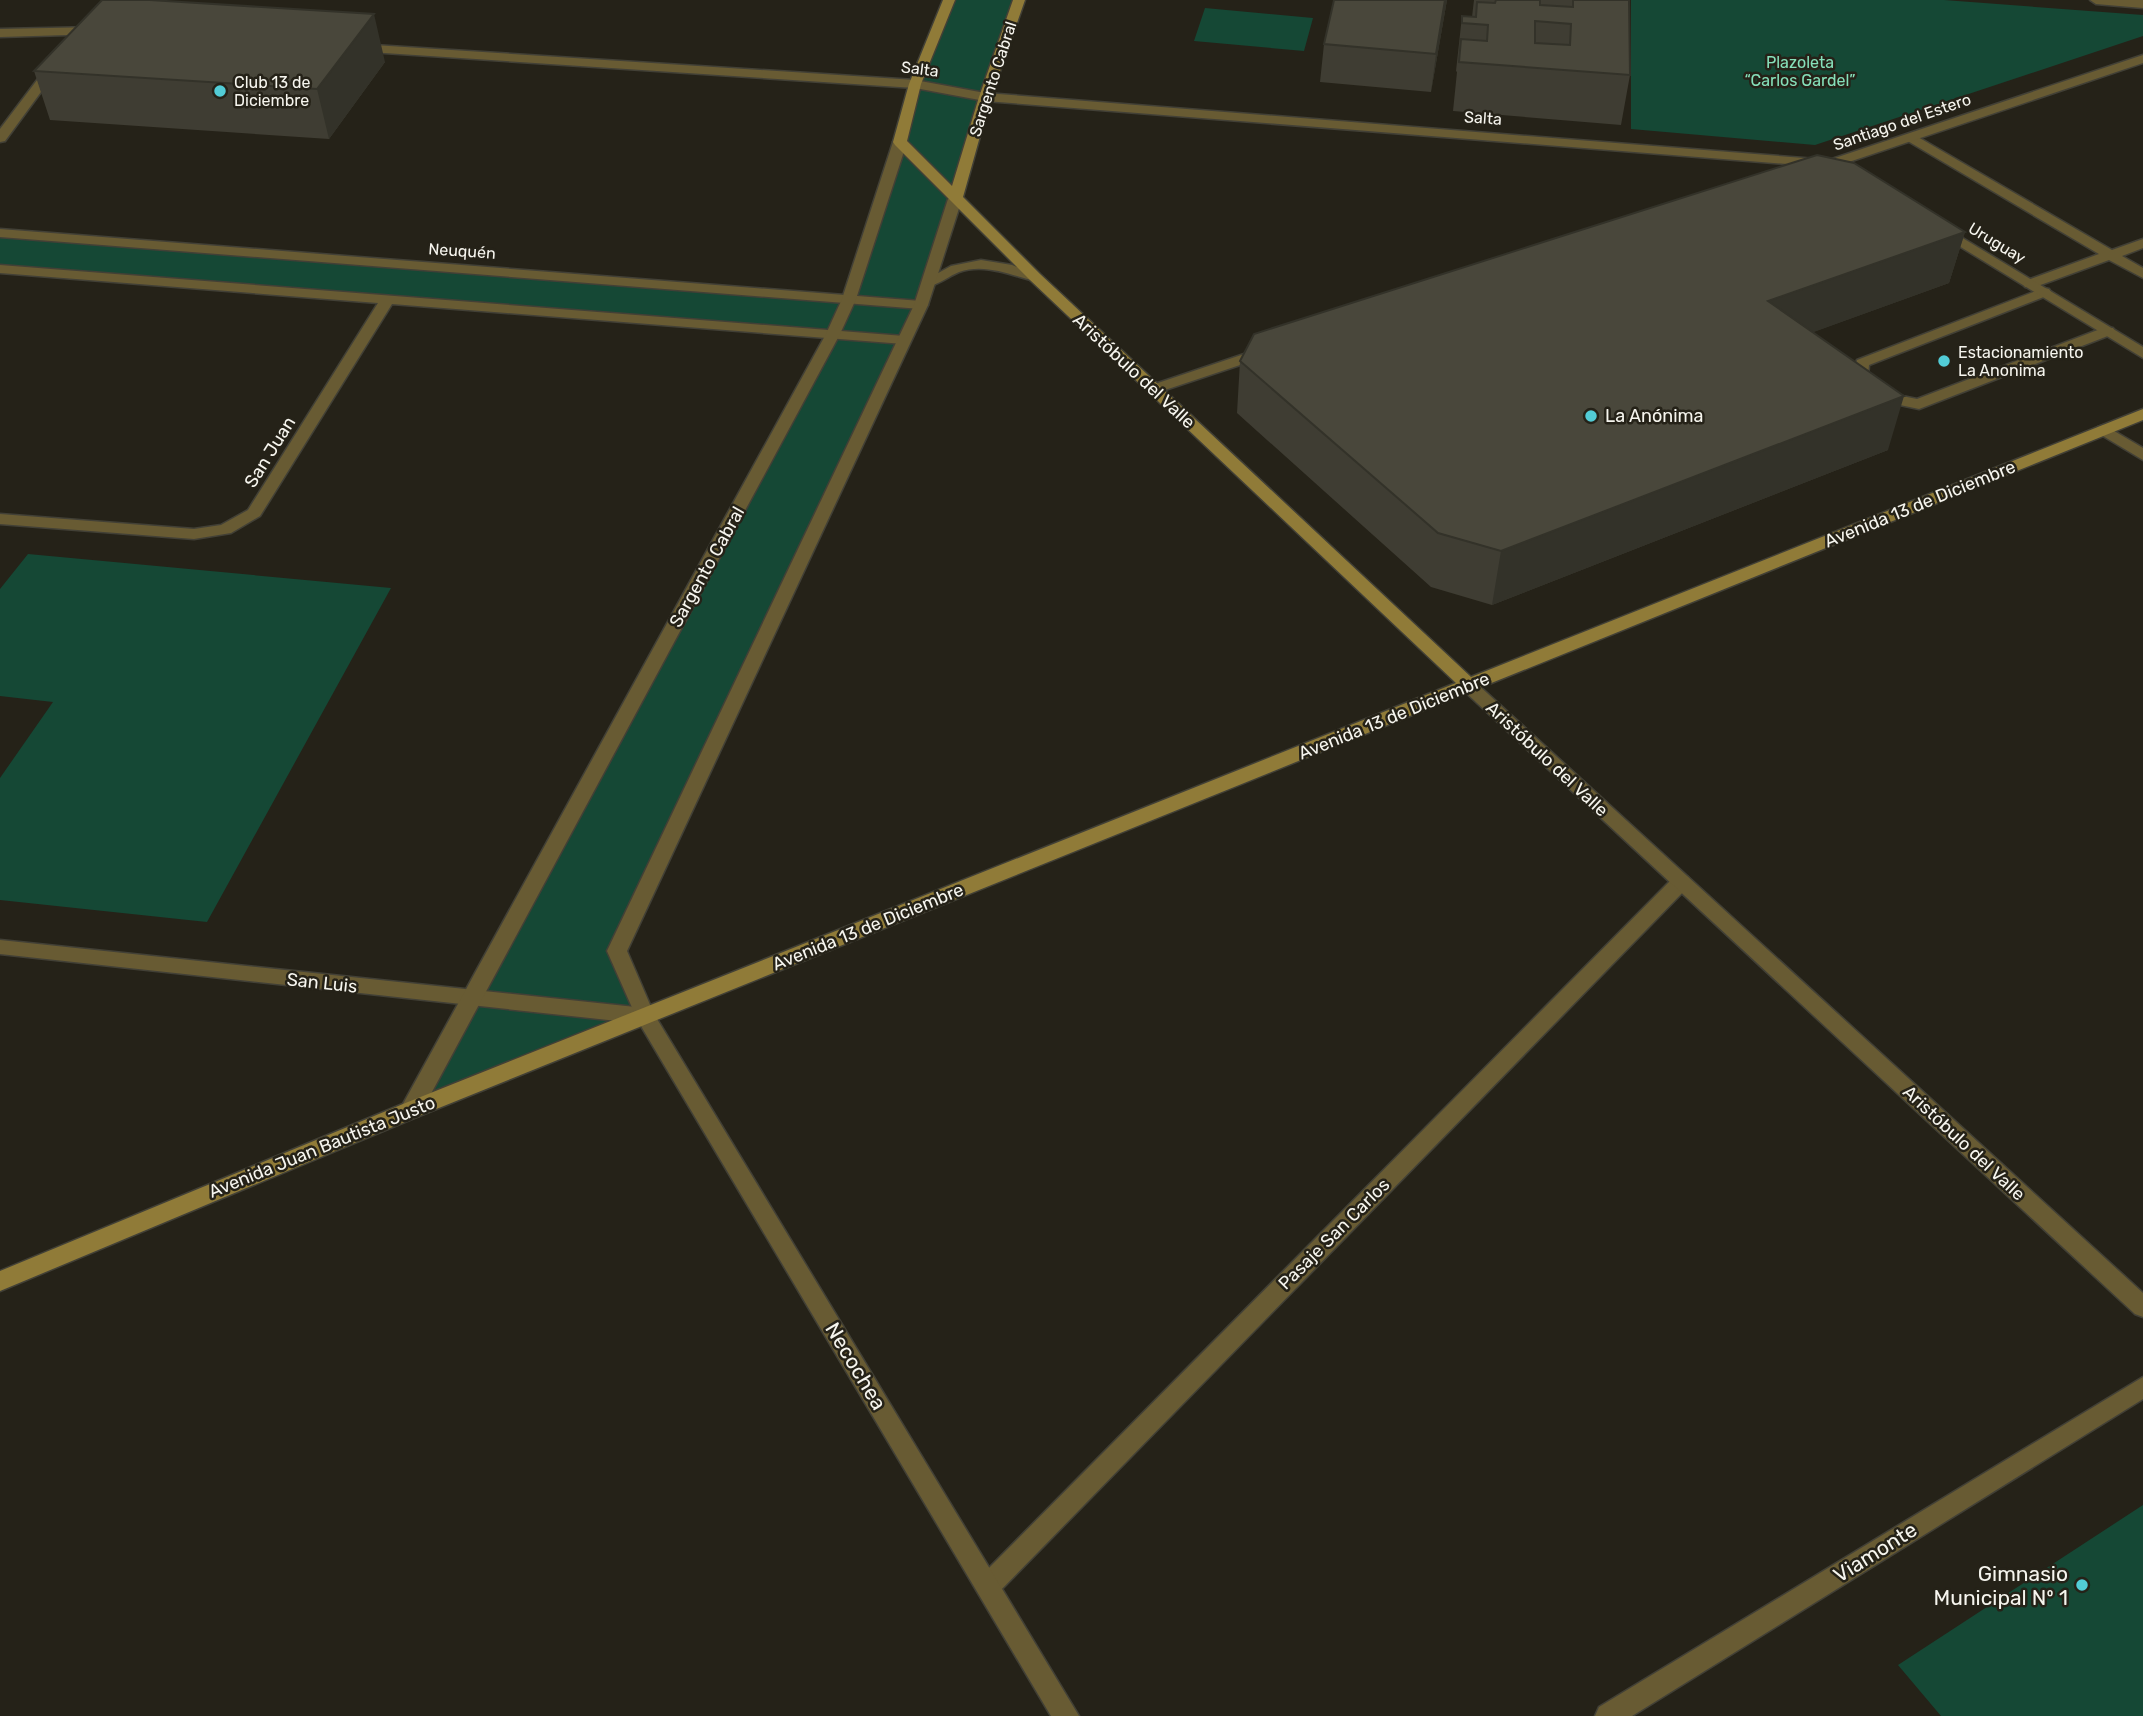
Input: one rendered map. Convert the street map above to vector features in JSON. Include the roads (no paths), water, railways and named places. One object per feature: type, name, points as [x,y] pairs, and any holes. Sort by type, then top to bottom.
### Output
[{"type":"main road","name":"Sargento Cabral","points":[[900,142],[915,84],[949,0]]},
{"type":"main road","name":"Sargento Cabral","points":[[955,199],[985,97],[1019,0]]},
{"type":"main road","name":"Aristóbulo del Valle","points":[[900,142],[1035,277],[1469,686]]},
{"type":"main road","name":"Avenida 13 de Diciembre","points":[[645,1016],[2143,414]]},
{"type":"main road","name":"Avenida Juan Bautista Justo","points":[[0,1281],[645,1016]]},
{"type":"street","points":[[2096,0],[2143,4]]},
{"type":"street","points":[[0,33],[77,35],[109,32]]},
{"type":"street","points":[[0,138],[77,35]]},
{"type":"street","name":"Salta","points":[[345,47],[915,84],[985,97],[1833,163]]},
{"type":"street","name":"Santiago del Estero","points":[[1794,176],[2143,59]]},
{"type":"street","points":[[1911,137],[2143,274]]},
{"type":"street","name":"Sargento Cabral","points":[[411,1110],[833,334],[849,299],[900,142]]},
{"type":"street","points":[[1833,163],[1852,175]]},
{"type":"street","name":"Necochea","points":[[955,199],[921,304],[617,951],[645,1016],[1066,1716]]},
{"type":"street","name":"Uruguay","points":[[1929,222],[2143,353]]},
{"type":"street","name":"Neuquén","points":[[0,233],[921,304]]},
{"type":"street","points":[[2037,288],[2110,254]]},
{"type":"street","points":[[929,282],[949,269],[978,264],[1004,266],[1035,277]]},
{"type":"street","points":[[0,269],[904,341]]},
{"type":"street","name":"San Juan","points":[[0,519],[194,534],[225,529],[254,513],[388,299]]},
{"type":"street","points":[[1154,390],[1284,346]]},
{"type":"street","points":[[2104,430],[2143,455]]},
{"type":"street","name":"Aristóbulo del Valle","points":[[1469,686],[2143,1307]]},
{"type":"street","name":"Pasaje San Carlos","points":[[988,1586],[1681,882]]},
{"type":"street","name":"San Luis","points":[[0,947],[645,1016]]},
{"type":"street","name":"Viamonte","points":[[1608,1716],[2143,1387]]},
{"type":"lane","points":[[2110,254],[2143,243]]},
{"type":"lane","points":[[2037,288],[1862,363],[1860,377],[1873,390],[1895,403],[1919,404],[2108,331]]},
{"type":"place","name":"Club 13 de Diciembre","points":[[220,91]]},
{"type":"place","name":"Estacionamiento La Anonima","points":[[1944,361]]},
{"type":"place","name":"La Anónima","points":[[1591,416]]},
{"type":"place","name":"Gimnasio Municipal Nº 1","points":[[2082,1585]]},
{"type":"park label","name":"Plazoleta “Carlos Gardel”","points":[[1800,71]]}]
